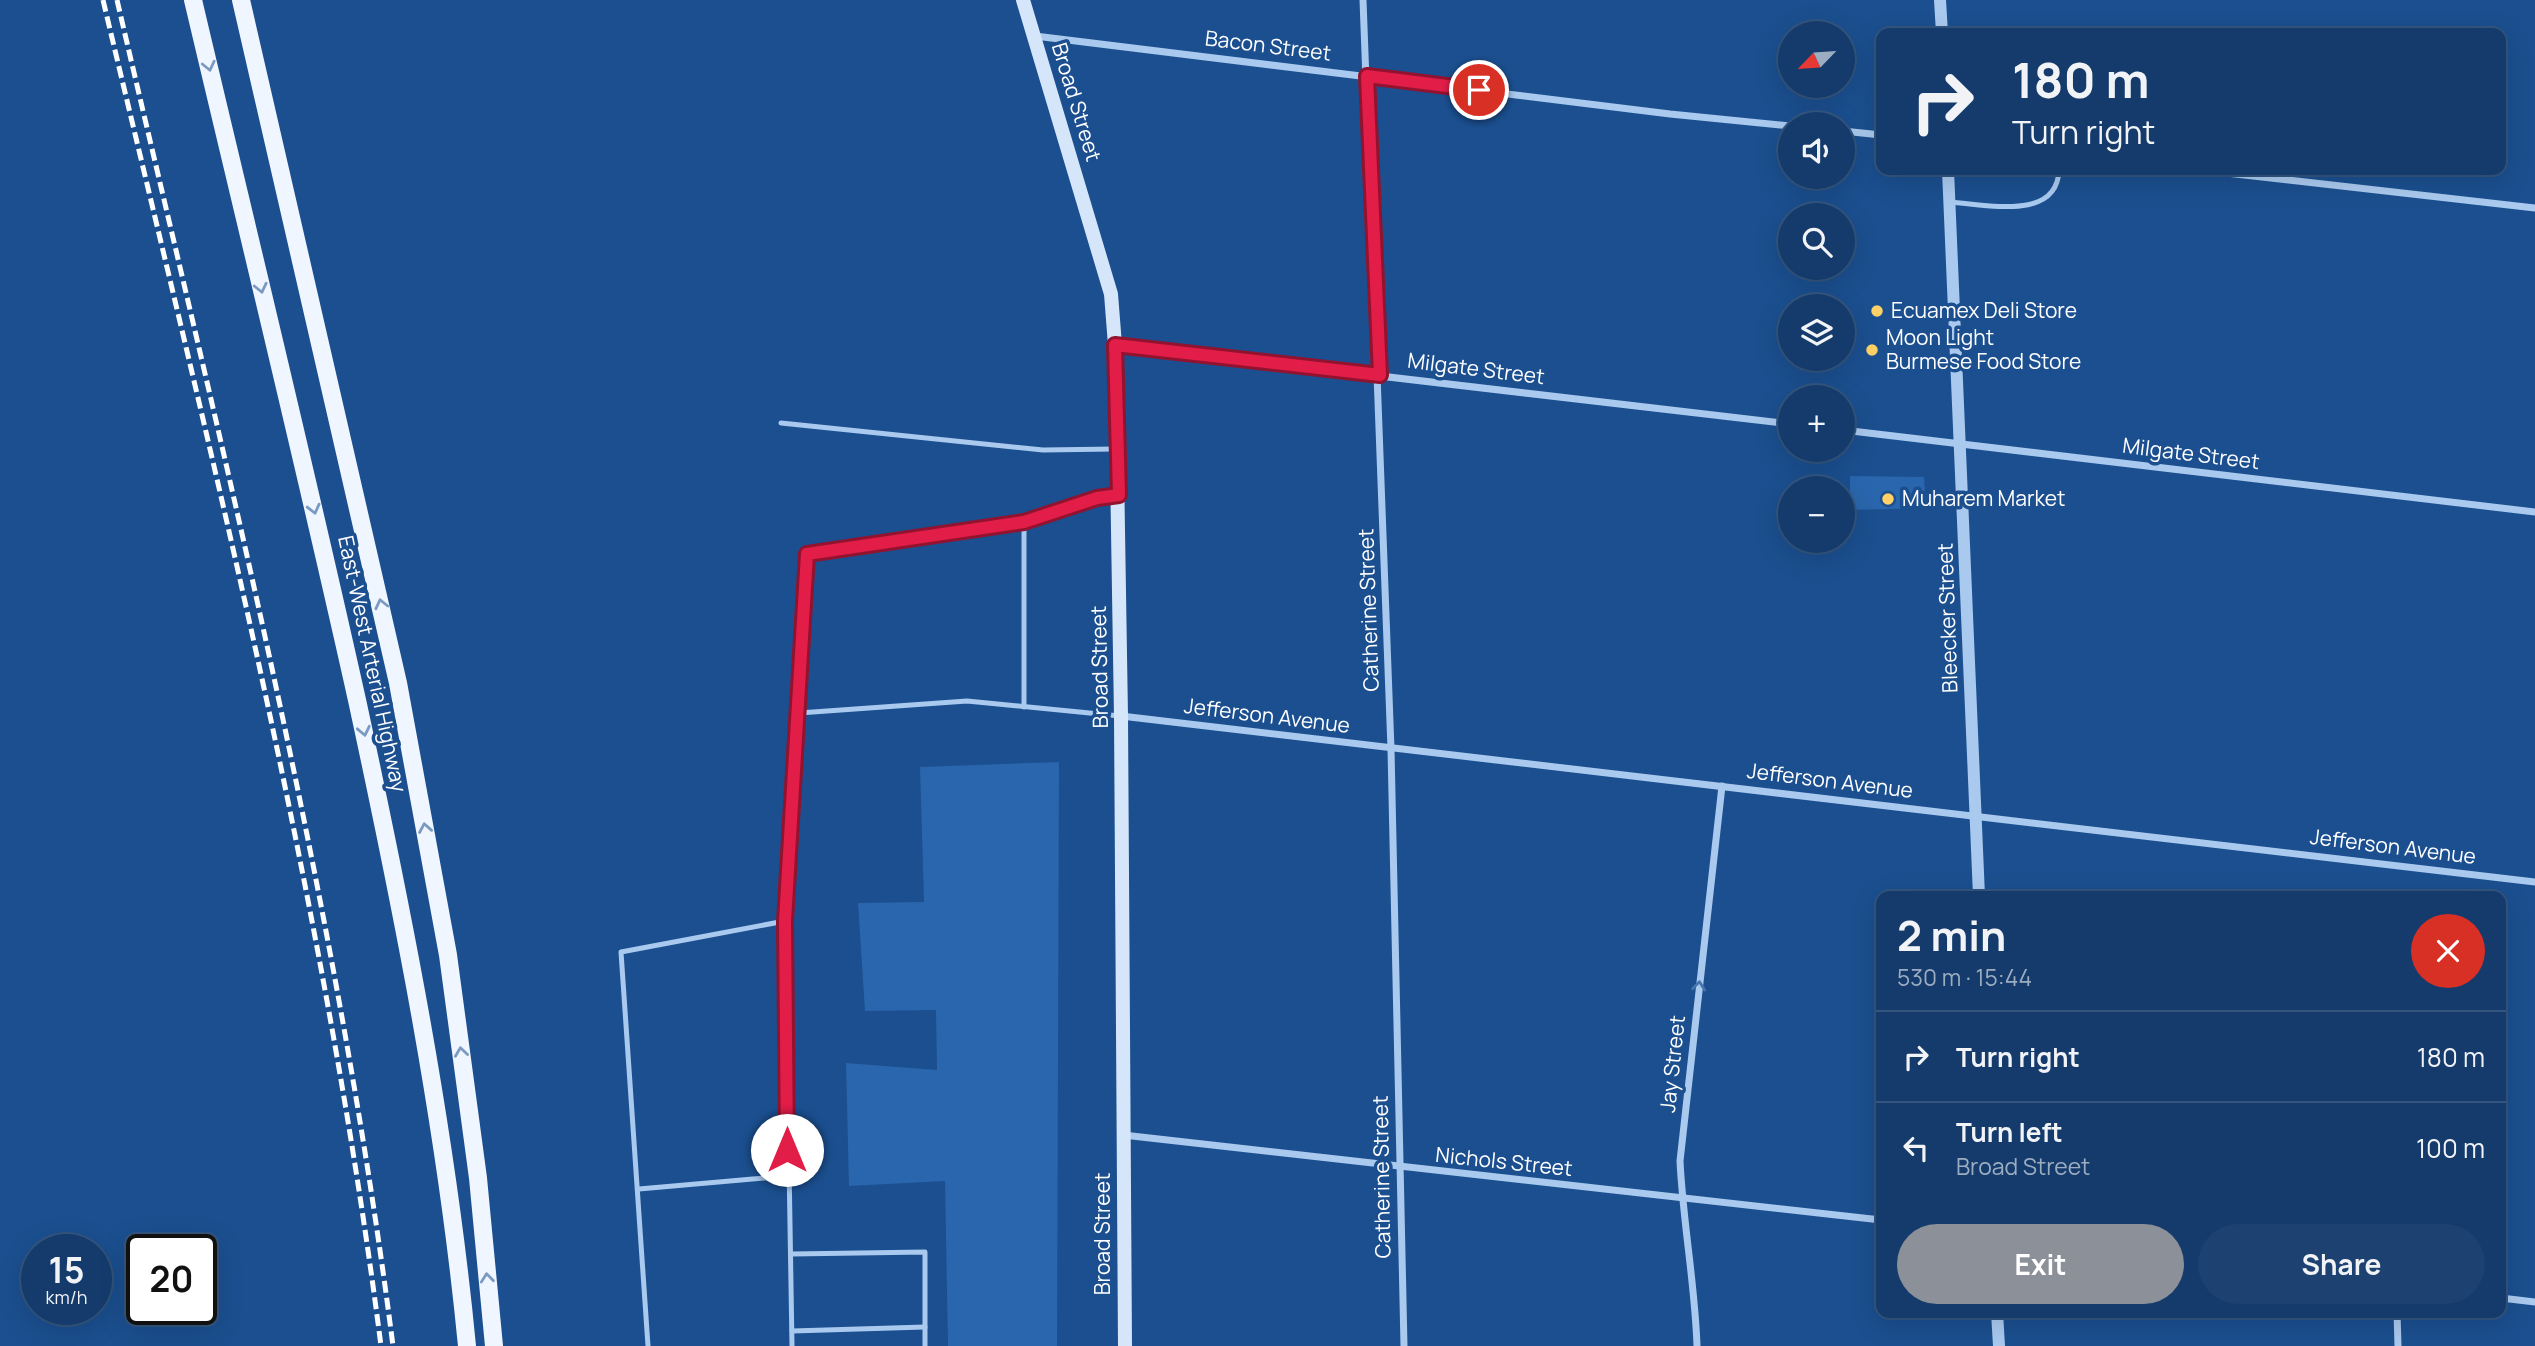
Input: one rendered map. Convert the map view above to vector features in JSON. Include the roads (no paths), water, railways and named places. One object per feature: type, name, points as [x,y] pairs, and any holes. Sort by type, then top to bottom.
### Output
[{"type":"main road","name":"East-West Arterial Highway","points":[[193,0],[321,537],[385,828],[423,1024],[467,1346]]},
{"type":"main road","name":"East-West Arterial Highway","points":[[241,0],[398,683],[448,956],[478,1178],[494,1346]]},
{"type":"main road","name":"Broad Street","points":[[1023,0],[1111,294],[1115,345],[1119,495],[1125,1346]]},
{"type":"street","name":"Catherine Street","points":[[1363,0],[1380,375],[1404,1346]]},
{"type":"street","points":[[1940,0],[1942,28]]},
{"type":"street","name":"Bacon Street","points":[[1034,36],[1778,125]]},
{"type":"street","points":[[1855,132],[1876,134]]},
{"type":"street","name":"Bleecker Street","points":[[1948,175],[1979,891]]},
{"type":"street","points":[[2244,175],[2535,208]]},
{"type":"street","name":"Milgate Street","points":[[1115,345],[1778,423]]},
{"type":"street","name":"Milgate Street","points":[[1855,431],[2535,512]]},
{"type":"street","name":"Jefferson Avenue","points":[[1121,716],[2535,882]]},
{"type":"street","name":"Jay Street","points":[[1697,1346],[1695,1286],[1681,1200],[1680,1161],[1722,786]]},
{"type":"street","name":"Nichols Street","points":[[1123,1135],[1681,1200],[1876,1220]]},
{"type":"street","points":[[2506,1299],[2535,1302]]},
{"type":"street","points":[[1997,1318],[1999,1346]]},
{"type":"street","points":[[2397,1318],[2398,1346]]},
{"type":"lane","points":[[1949,202],[2036,205],[2051,196],[2059,184],[2059,175]]},
{"type":"lane","points":[[781,424],[1043,450],[1118,449]]},
{"type":"lane","points":[[792,1346],[785,921],[807,554],[1024,522],[1097,498],[1119,495]]},
{"type":"lane","points":[[1024,522],[1024,707]]},
{"type":"lane","points":[[799,713],[967,701],[1121,716]]},
{"type":"lane","points":[[648,1346],[621,952],[785,921]]},
{"type":"lane","points":[[639,1189],[788,1176]]},
{"type":"lane","points":[[792,1254],[925,1252],[925,1346]]},
{"type":"lane","points":[[792,1331],[925,1326]]},
{"type":"railway","points":[[103,0],[222,502],[296,838],[357,1176],[381,1346]]},
{"type":"railway","points":[[117,0],[235,502],[308,838],[369,1176],[393,1346]]},
{"type":"place","name":"Ecuamex Deli Store","points":[[1877,311]]},
{"type":"place","name":"Moon Light Burmese Food Store","points":[[1872,350]]},
{"type":"place","name":"Muharem Market","points":[[1888,499]]}]
